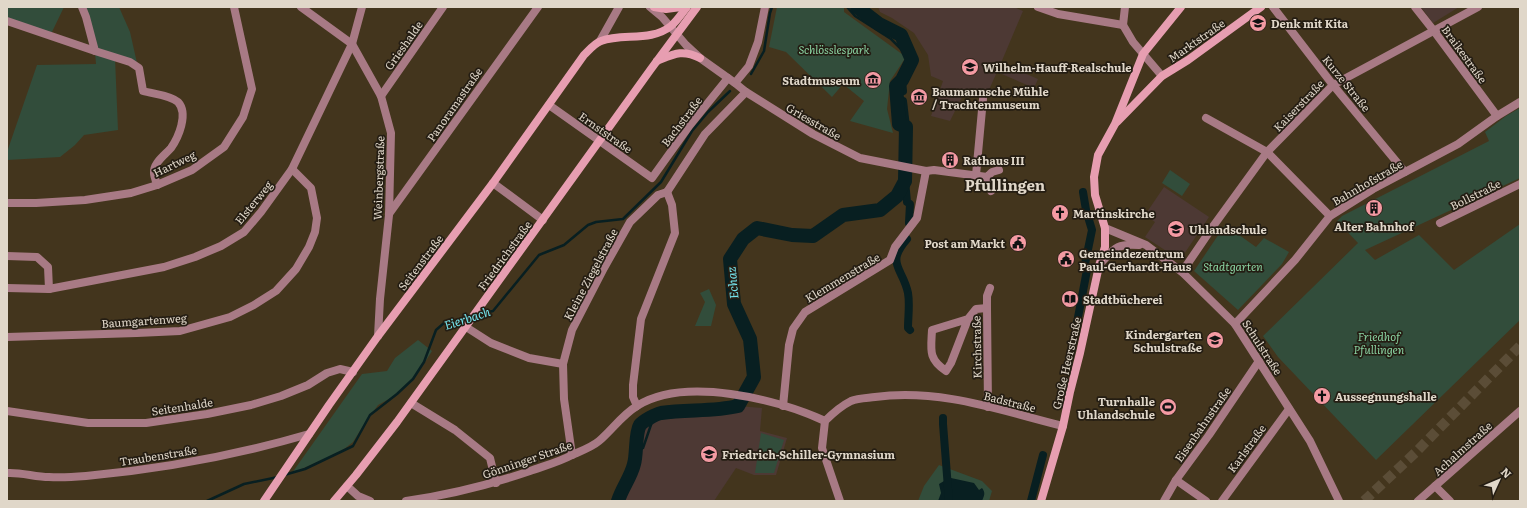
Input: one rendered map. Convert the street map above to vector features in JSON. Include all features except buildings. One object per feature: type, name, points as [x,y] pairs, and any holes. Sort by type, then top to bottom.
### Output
[{"type":"main road","points":[[654,7],[675,9],[681,7]]},
{"type":"main road","points":[[600,41],[624,37],[642,37],[656,34],[670,26],[687,7]]},
{"type":"main road","name":"Friedrichstraße","points":[[347,486],[411,403],[656,62],[698,7]]},
{"type":"main road","points":[[1114,124],[1143,54],[1181,7]]},
{"type":"main road","name":"Marktstraße","points":[[1114,124],[1162,76],[1188,60],[1261,7]]},
{"type":"main road","name":"Seitenstraße","points":[[264,501],[378,336],[493,183],[584,55],[600,41]]},
{"type":"main road","points":[[656,62],[678,53],[692,54],[700,58]]},
{"type":"main road","name":"Große Heerstraße","points":[[1041,501],[1063,426],[1099,266],[1105,247],[1105,228],[1094,195],[1094,177],[1098,155],[1114,124]]},
{"type":"main road","points":[[334,501],[347,486]]},
{"type":"street","points":[[82,7],[86,16],[95,51]]},
{"type":"street","name":"Hartweg","points":[[7,203],[84,200],[131,193],[157,185],[192,170],[224,147],[243,117],[252,90],[234,7]]},
{"type":"street","name":"Weinbergstraße","points":[[301,7],[352,44],[381,96],[392,133],[389,215],[380,299],[378,336]]},
{"type":"street","name":"Elsterweg","points":[[7,288],[49,289],[164,267],[195,257],[221,246],[244,232],[261,212],[292,169],[352,44],[362,7]]},
{"type":"street","name":"Grieshalde","points":[[381,96],[443,7]]},
{"type":"street","name":"Panoramastraße","points":[[389,215],[538,7]]},
{"type":"street","name":"Seitenstraße","points":[[600,41],[619,7]]},
{"type":"street","name":"Griesstraße","points":[[650,7],[662,17],[700,58],[779,114],[822,140],[860,158],[912,167],[926,171],[934,170],[987,176]]},
{"type":"street","points":[[637,406],[633,397],[633,385],[641,319],[675,234],[672,205],[667,192],[749,66],[758,42],[765,7]]},
{"type":"street","points":[[1038,7],[1058,14],[1123,25]]},
{"type":"street","points":[[1125,7],[1123,25],[1133,42],[1162,76]]},
{"type":"street","name":"Kurze Straße","points":[[1273,7],[1333,85],[1405,172]]},
{"type":"street","name":"Braikestraße","points":[[1415,7],[1496,116]]},
{"type":"street","name":"Kaiserstraße","points":[[1182,272],[1267,152],[1333,85],[1478,7]]},
{"type":"street","points":[[7,22],[130,62],[139,68],[143,91],[168,97],[178,103],[182,111],[182,121],[177,138],[155,166],[154,173],[157,185]]},
{"type":"street","name":"Bachstraße","points":[[652,178],[690,125],[737,83]]},
{"type":"street","points":[[976,175],[983,100]]},
{"type":"street","name":"Bahnhofstraße","points":[[1235,324],[1294,260],[1330,216],[1373,189],[1458,144],[1496,116],[1520,102]]},
{"type":"street","name":"Ernststraße","points":[[549,104],[652,178]]},
{"type":"street","points":[[1206,118],[1267,152],[1330,216]]},
{"type":"street","name":"Baumgartenweg","points":[[7,337],[137,333],[180,330],[230,317],[254,305],[276,291],[296,269],[309,247],[315,232],[317,218],[311,188],[292,169]]},
{"type":"street","points":[[991,191],[987,184],[987,176],[992,172],[999,170]]},
{"type":"street","name":"Klemmenstraße","points":[[783,406],[789,345],[793,329],[805,312],[890,260],[896,247],[917,218],[926,171]]},
{"type":"street","points":[[493,183],[543,220]]},
{"type":"street","name":"Bollstraße","points":[[1440,223],[1520,184]]},
{"type":"street","name":"Kleine Ziegelstraße","points":[[572,455],[564,399],[563,364],[572,330],[630,222],[658,195],[667,192]]},
{"type":"street","name":"Schulstraße","points":[[1105,228],[1146,245],[1182,272],[1235,324],[1310,442],[1339,501]]},
{"type":"street","points":[[1099,266],[1113,250],[1126,244],[1146,245]]},
{"type":"street","points":[[7,256],[37,257],[48,267],[49,289]]},
{"type":"street","name":"Kirchstraße","points":[[988,407],[987,296],[990,288]]},
{"type":"street","points":[[968,319],[932,330],[932,357],[936,364],[946,371],[951,363],[968,319],[976,309],[987,308]]},
{"type":"street","points":[[466,327],[491,343],[529,358],[563,364]]},
{"type":"street","name":"Eisenbahnstraße","points":[[1164,501],[1176,480],[1259,361]]},
{"type":"street","name":"Seitenhalde","points":[[7,411],[88,423],[146,423],[207,414],[251,405],[281,396],[308,385],[327,373],[340,369],[353,372]]},
{"type":"street","name":"Gönninger Straße","points":[[406,501],[436,497],[496,483],[562,460],[598,442],[637,406],[662,394],[701,392],[741,394],[807,413],[825,421]]},
{"type":"street","name":"Badstraße","points":[[825,421],[836,410],[853,400],[883,396],[915,395],[936,396],[951,399],[1063,426]]},
{"type":"street","points":[[411,403],[455,430],[490,458],[496,483]]},
{"type":"street","name":"Karlstraße","points":[[1222,501],[1289,409]]},
{"type":"street","name":"Achalmstraße","points":[[1418,501],[1518,416]]},
{"type":"street","points":[[825,421],[822,448],[840,501]]},
{"type":"street","name":"Traubenstraße","points":[[7,473],[50,478],[86,476],[152,468],[218,456],[309,434]]},
{"type":"street","points":[[1176,480],[1206,501]]},
{"type":"street","points":[[347,486],[358,496],[370,501]]},
{"type":"street","points":[[1436,486],[1450,501]]},
{"type":"shaded area","name":"Wilhelm-Hauff-Realschule","points":[[878,7],[1014,7],[1023,11],[1001,63],[1038,79],[1034,88],[997,72],[988,92],[978,97],[963,95],[950,121],[931,116],[943,81],[931,76],[928,55],[914,33],[892,18],[880,12]]},
{"type":"shaded area","points":[[1421,7],[1459,7],[1433,23]]},
{"type":"shaded area","name":"Uhlandschule","points":[[1164,187],[1209,217],[1180,260],[1145,237],[1155,222],[1145,215]]},
{"type":"shaded area","name":"Friedrich-Schiller-Gymnasium","points":[[738,406],[762,408],[760,431],[787,438],[776,475],[754,475],[736,468],[714,501],[618,501],[621,491],[634,466],[637,433],[641,424],[660,413],[724,409]]},
{"type":"green space","points":[[7,7],[64,7],[51,34],[7,19]]},
{"type":"green space","points":[[84,7],[119,7],[130,32],[137,63],[104,52],[96,47]]},
{"type":"green space","name":"Schlösslespark","points":[[777,7],[844,7],[844,12],[906,57],[890,81],[887,109],[893,133],[850,121],[864,101],[843,84],[832,97],[786,52],[769,47]]},
{"type":"green space","points":[[95,52],[115,58],[118,130],[84,135],[75,145],[60,157],[7,160],[7,152],[37,65],[96,64]]},
{"type":"green space","name":"Friedhof Pfullingen","points":[[1520,108],[1520,178],[1365,250],[1375,260],[1419,235],[1454,270],[1520,224],[1520,320],[1376,460],[1278,357],[1263,336],[1358,243],[1337,221],[1342,216],[1489,141],[1485,132],[1506,116]]},
{"type":"green space","points":[[1170,170],[1190,184],[1182,196],[1162,183]]},
{"type":"green space","name":"Stadtgarten","points":[[1225,225],[1256,247],[1264,238],[1289,252],[1282,264],[1238,310],[1194,271]]},
{"type":"green space","points":[[709,289],[716,305],[711,326],[695,326],[705,302],[700,293]]},
{"type":"green space","points":[[418,340],[432,351],[418,373],[398,394],[378,405],[353,442],[339,453],[292,473],[362,374],[387,371],[395,358]]},
{"type":"green space","points":[[761,433],[784,440],[774,473],[755,473]]},
{"type":"green space","points":[[939,465],[982,481],[992,491],[989,501],[918,501],[924,486]]},
{"type":"water","points":[[951,478],[974,483],[979,490],[982,488],[984,496],[982,501],[938,501],[941,493],[939,484],[944,481],[951,481]]},
{"type":"waterway","name":"Eierbach","points":[[751,74],[764,51],[772,7]]},
{"type":"waterway","points":[[847,7],[855,16],[891,39],[912,60]]},
{"type":"waterway","name":"Echaz","points":[[618,501],[633,469],[637,433],[642,423],[661,413],[719,409],[738,406],[754,377],[750,339],[734,304],[730,259],[743,239],[757,228],[792,235],[813,236],[843,215],[880,210],[897,196],[905,181],[906,127],[899,124],[896,86],[902,80],[912,60],[901,35],[879,24],[857,7]]},
{"type":"waterway","name":"Echaz","points":[[902,80],[903,91]]},
{"type":"waterway","name":"Eierbach","points":[[476,315],[493,311],[539,255],[564,245],[588,225],[596,222],[623,219],[661,182],[692,131],[708,112],[730,91]]},
{"type":"waterway","name":"Echaz","points":[[903,101],[906,127]]},
{"type":"waterway","points":[[905,181],[907,202],[910,204],[909,223]]},
{"type":"waterway","points":[[1076,328],[1087,270],[1085,264],[1092,230],[1086,210],[1083,192]]},
{"type":"waterway","points":[[907,239],[897,254],[896,260],[908,293],[908,328],[910,330]]},
{"type":"waterway","name":"Eierbach","points":[[284,475],[305,469],[353,446],[370,415],[397,394],[413,379],[424,362],[436,330],[444,323],[469,317]]},
{"type":"waterway","points":[[636,452],[643,448],[654,416]]},
{"type":"waterway","points":[[943,418],[949,501]]},
{"type":"waterway","points":[[1031,501],[1043,455]]},
{"type":"waterway","name":"Eierbach","points":[[207,501],[244,484],[278,477]]},
{"type":"tunnel","points":[[1364,501],[1416,452],[1520,346]]},
{"type":"place","name":"Denk mit Kita","points":[[1258,23]]},
{"type":"place","name":"Wilhelm-Hauff-Realschule","points":[[970,67]]},
{"type":"place","name":"Stadtmuseum","points":[[873,80]]},
{"type":"place","name":"Baumannsche Mühle / Trachtenmuseum","points":[[919,97]]},
{"type":"place","name":"Rathaus III","points":[[950,160]]},
{"type":"place","name":"Alter Bahnhof","points":[[1374,208]]},
{"type":"place","name":"Martinskirche","points":[[1060,213]]},
{"type":"place","name":"Uhlandschule","points":[[1176,229]]},
{"type":"place","name":"Post am Markt","points":[[1018,243]]},
{"type":"place","name":"Gemeindezentrum Paul-Gerhardt-Haus","points":[[1066,259]]},
{"type":"place","name":"Stadtbücherei","points":[[1070,299]]},
{"type":"place","name":"Kindergarten Schulstraße","points":[[1215,340]]},
{"type":"place","name":"Aussegnungshalle","points":[[1322,396]]},
{"type":"place","name":"Turnhalle Uhlandschule","points":[[1168,407]]},
{"type":"place","name":"Friedrich-Schiller-Gymnasium","points":[[709,454]]},
{"type":"district","name":"Pfullingen","points":[[1005,184]]}]
